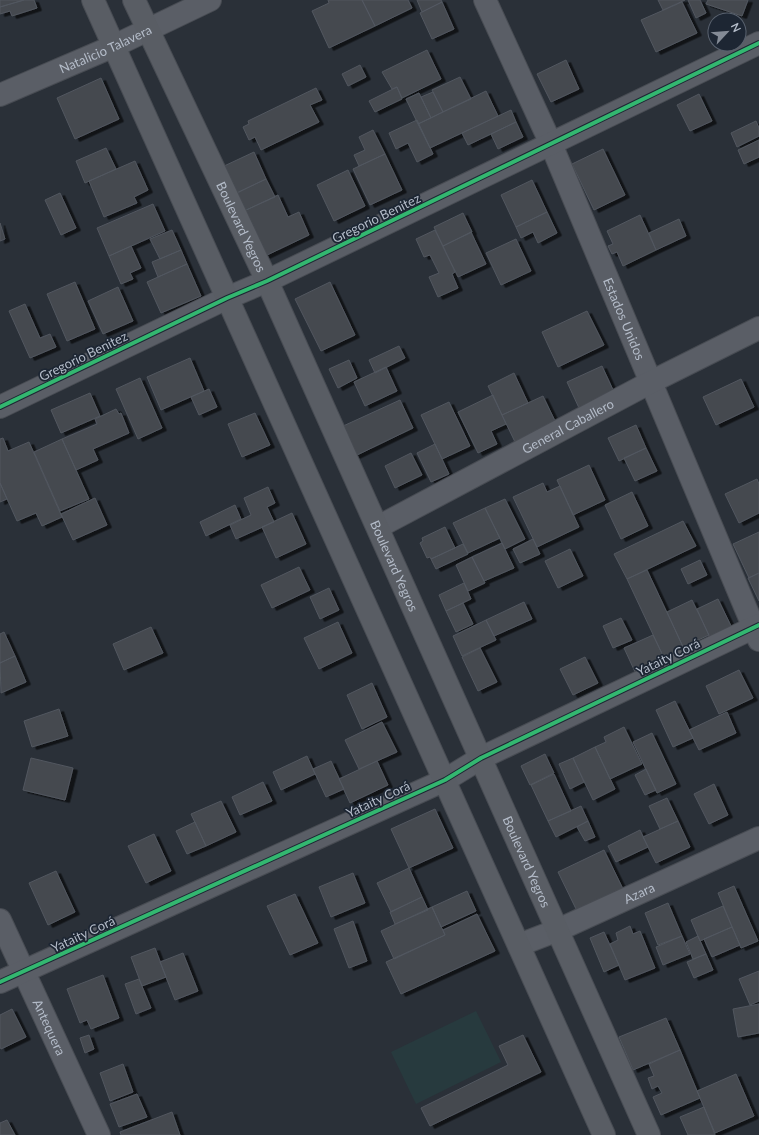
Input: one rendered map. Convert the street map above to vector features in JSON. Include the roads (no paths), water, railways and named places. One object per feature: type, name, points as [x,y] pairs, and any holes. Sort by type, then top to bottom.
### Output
[{"type":"main road","points":[[93,0],[604,1135]]},
{"type":"main road","name":"Boulevard Yegros","points":[[134,0],[268,281],[649,1135]]},
{"type":"street","name":"Natalicio Talavera","points":[[0,95],[114,46],[210,0]]},
{"type":"street","name":"Estados Unidos","points":[[485,0],[551,144],[757,631]]},
{"type":"street","name":"Gregorio Benitez","points":[[0,406],[227,298],[268,281],[759,43]]},
{"type":"street","name":"General Caballero","points":[[378,528],[651,382],[759,328]]},
{"type":"street","name":"Yataity Corá","points":[[0,982],[445,780],[481,758],[757,631]]},
{"type":"street","name":"Azara","points":[[519,945],[558,930],[759,838]]},
{"type":"street","name":"Antequera","points":[[0,920],[99,1135]]}]
